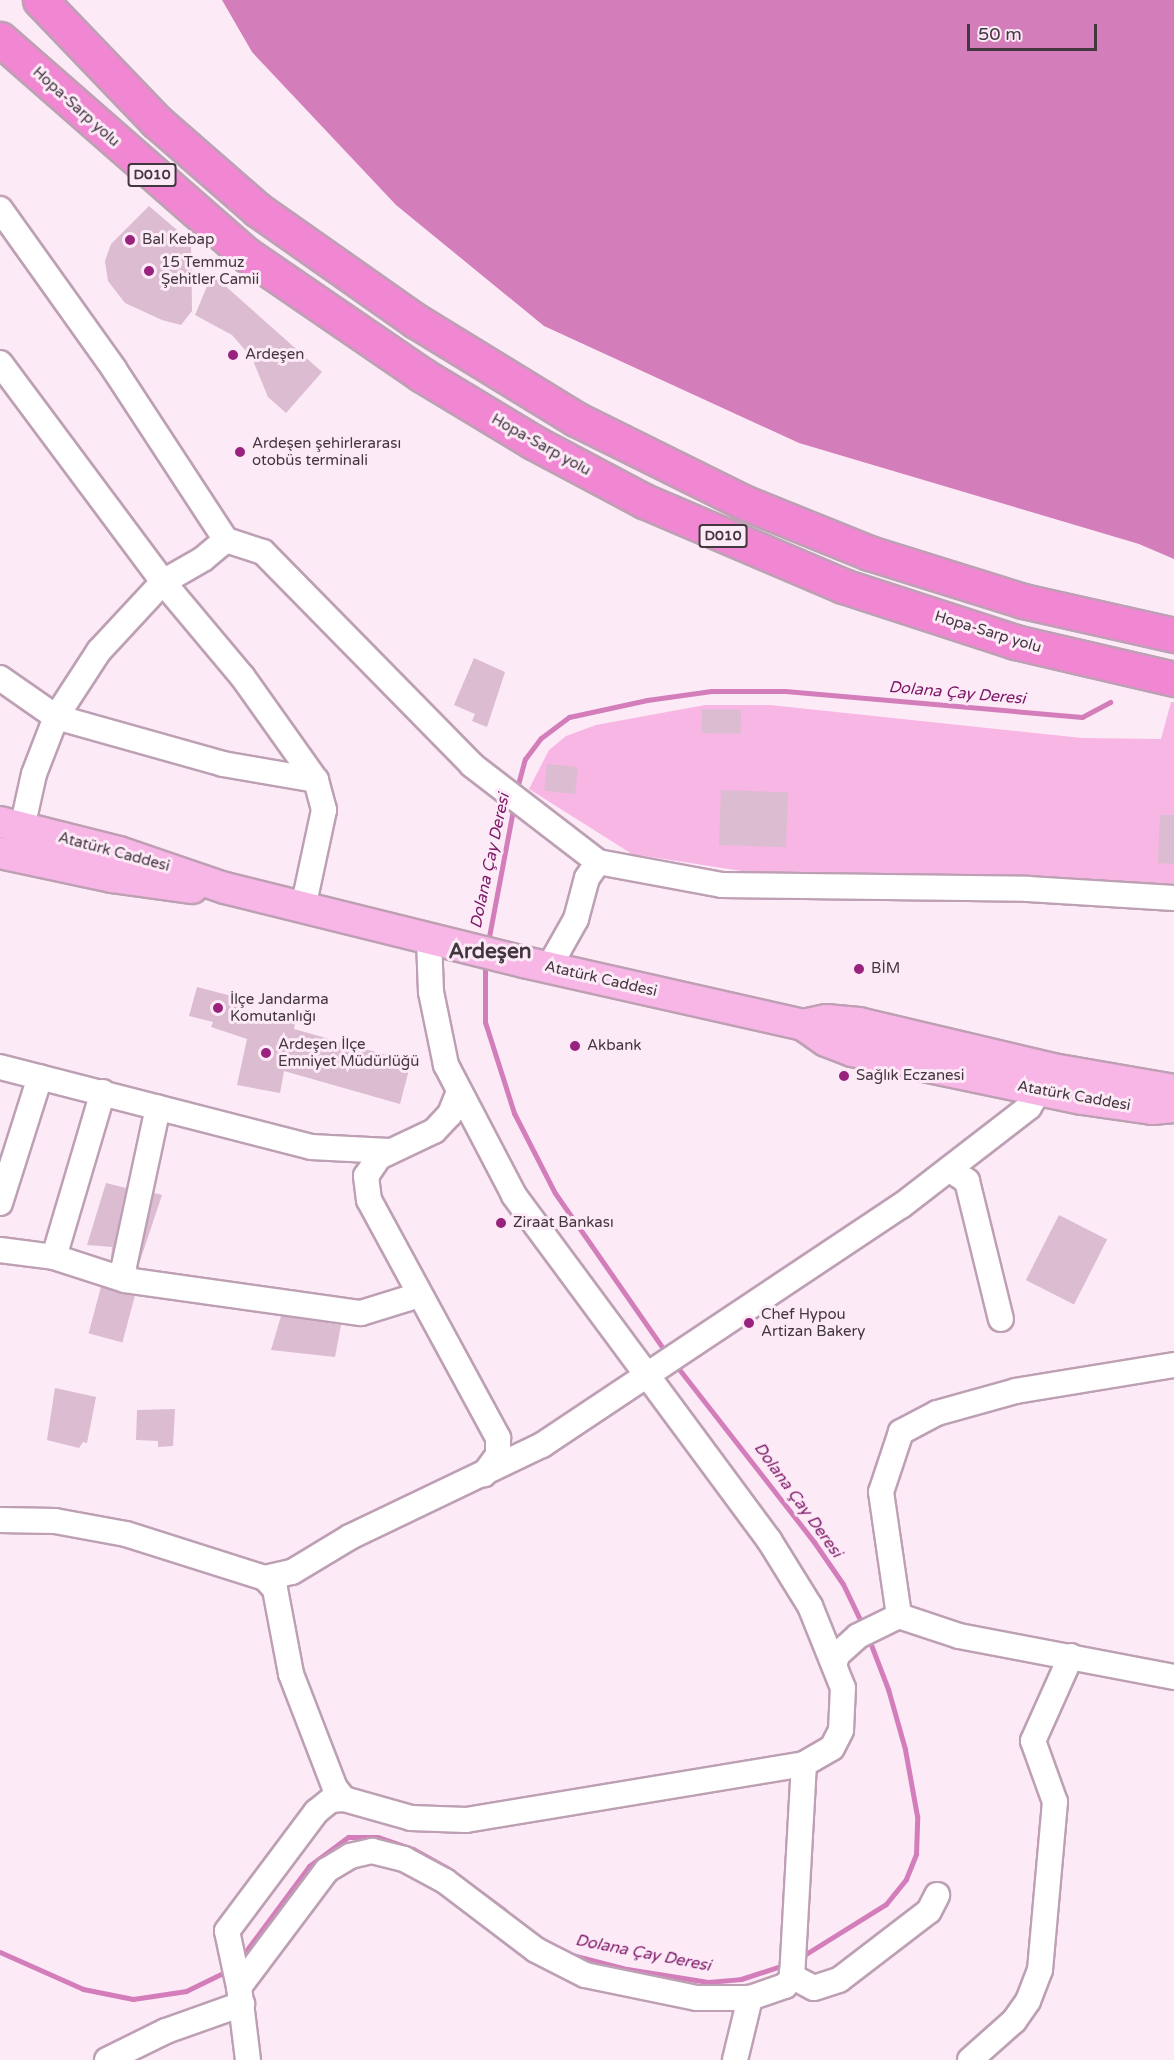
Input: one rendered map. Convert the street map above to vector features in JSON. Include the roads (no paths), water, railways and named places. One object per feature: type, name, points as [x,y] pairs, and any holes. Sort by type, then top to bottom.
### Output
[{"type":"highway","name":"D010","points":[[40,0],[156,122],[258,210],[336,267],[500,375],[659,462],[743,502],[869,553],[1023,602],[1174,635]]},
{"type":"highway","name":"Hopa-Sarp yolu","points":[[0,39],[196,214],[312,302],[533,442],[644,501],[843,586],[1015,642],[1174,679]]},
{"type":"main road","name":"Atatürk Caddesi","points":[[11,825],[119,852],[225,888],[303,908],[536,965],[803,1025],[826,1041],[852,1051],[1029,1088],[1152,1109],[1174,1107]]},
{"type":"main road","name":"Atatürk Caddesi","points":[[0,853],[179,888],[225,888]]},
{"type":"main road","name":"Atatürk Caddesi","points":[[803,1025],[826,1020],[859,1023],[990,1056],[1174,1090]]},
{"type":"street","points":[[0,209],[114,369],[226,540],[263,552],[472,765],[598,862],[722,885],[1028,889],[1174,898]]},
{"type":"street","points":[[0,363],[163,582],[242,676],[316,780],[324,810],[303,908]]},
{"type":"street","points":[[11,825],[56,717],[99,651],[163,582],[203,559],[226,540]]},
{"type":"street","points":[[0,678],[56,717],[223,764],[316,780]]},
{"type":"street","points":[[536,965],[576,919],[587,878],[598,862]]},
{"type":"street","points":[[248,2060],[241,1996],[226,1931],[316,1812],[331,1800],[344,1798],[411,1818],[466,1820],[804,1764],[832,1748],[841,1730],[843,1688],[835,1663],[810,1606],[770,1540],[652,1372],[514,1195],[458,1094],[446,1065],[431,992],[441,942]]},
{"type":"street","points":[[0,1067],[311,1147],[389,1151]]},
{"type":"street","points":[[0,1203],[40,1077]]},
{"type":"street","points":[[0,1520],[56,1521],[126,1534],[265,1578],[292,1572],[350,1537],[542,1444],[847,1244],[949,1169],[1032,1103],[1036,1096],[1029,1088]]},
{"type":"street","points":[[54,1257],[103,1092]]},
{"type":"street","points":[[458,1094],[450,1114],[434,1131],[379,1157],[366,1176],[369,1200],[498,1438],[498,1455],[482,1475]]},
{"type":"street","points":[[125,1281],[124,1266],[158,1108]]},
{"type":"street","points":[[949,1169],[968,1182],[1001,1319]]},
{"type":"street","points":[[0,1250],[54,1257],[125,1281],[361,1313],[419,1295]]},
{"type":"street","points":[[891,1620],[881,1492],[901,1432],[937,1413],[1016,1391],[1174,1365]]},
{"type":"street","points":[[265,1578],[275,1589],[291,1674],[335,1788],[344,1798]]},
{"type":"street","points":[[835,1663],[837,1656],[858,1636],[891,1620],[960,1636],[1174,1677]]},
{"type":"street","points":[[970,2060],[1014,2021],[1028,2001],[1040,1970],[1055,1802],[1033,1741],[1071,1656]]},
{"type":"street","points":[[108,2060],[241,1996],[327,1870],[350,1856],[372,1851],[404,1859],[446,1881],[536,1950],[585,1975],[697,1998],[750,1998],[785,1986],[792,1972],[795,1941],[804,1764]]},
{"type":"street","points":[[792,1972],[795,1978],[814,1988],[839,1980],[929,1911],[937,1896]]},
{"type":"street","points":[[735,2060],[750,1998]]},
{"type":"waterway","name":"Dolana Çay Deresi","points":[[516,792],[525,759],[541,738],[569,717],[647,700],[711,691],[785,691],[1082,717],[1110,702]]},
{"type":"waterway","name":"Dolana Çay Deresi","points":[[488,942],[514,804]]},
{"type":"waterway","name":"Dolana Çay Deresi","points":[[485,963],[485,1022],[514,1113],[555,1193],[667,1354]]},
{"type":"waterway","name":"Dolana Çay Deresi","points":[[675,1364],[814,1542],[843,1584],[863,1626]]},
{"type":"waterway","name":"Dolana Çay Deresi","points":[[801,1957],[886,1904],[906,1879],[916,1854],[917,1816],[905,1749],[888,1689],[868,1637]]},
{"type":"waterway","name":"Dolana Çay Deresi","points":[[240,1959],[309,1866],[348,1837],[378,1837],[413,1849],[447,1868],[504,1910]]},
{"type":"waterway","name":"Dolana Çay Deresi","points":[[0,1952],[83,1989],[133,1999],[186,1991],[229,1970]]},
{"type":"waterway","name":"Dolana Çay Deresi","points":[[568,1954],[627,1969],[708,1982],[741,1979],[787,1964]]},
{"type":"place","name":"Bal Kebap","points":[[130,240]]},
{"type":"place","name":"15 Temmuz Şehitler Camii","points":[[149,271]]},
{"type":"place","name":"Ardeşen","points":[[233,355]]},
{"type":"place","name":"Ardeşen şehirlerarası otobüs terminali","points":[[240,452]]},
{"type":"place","name":"BİM","points":[[859,969]]},
{"type":"place","name":"İlçe Jandarma Komutanlığı","points":[[218,1008]]},
{"type":"place","name":"Akbank","points":[[575,1046]]},
{"type":"place","name":"Ardeşen İlçe Emniyet Müdürlüğü","points":[[266,1053]]},
{"type":"place","name":"Sağlık Eczanesi","points":[[844,1076]]},
{"type":"place","name":"Ziraat Bankası","points":[[501,1223]]},
{"type":"place","name":"Chef Hypou Artizan Bakery","points":[[749,1323]]},
{"type":"district","name":"Ardeşen","points":[[490,952]]}]
